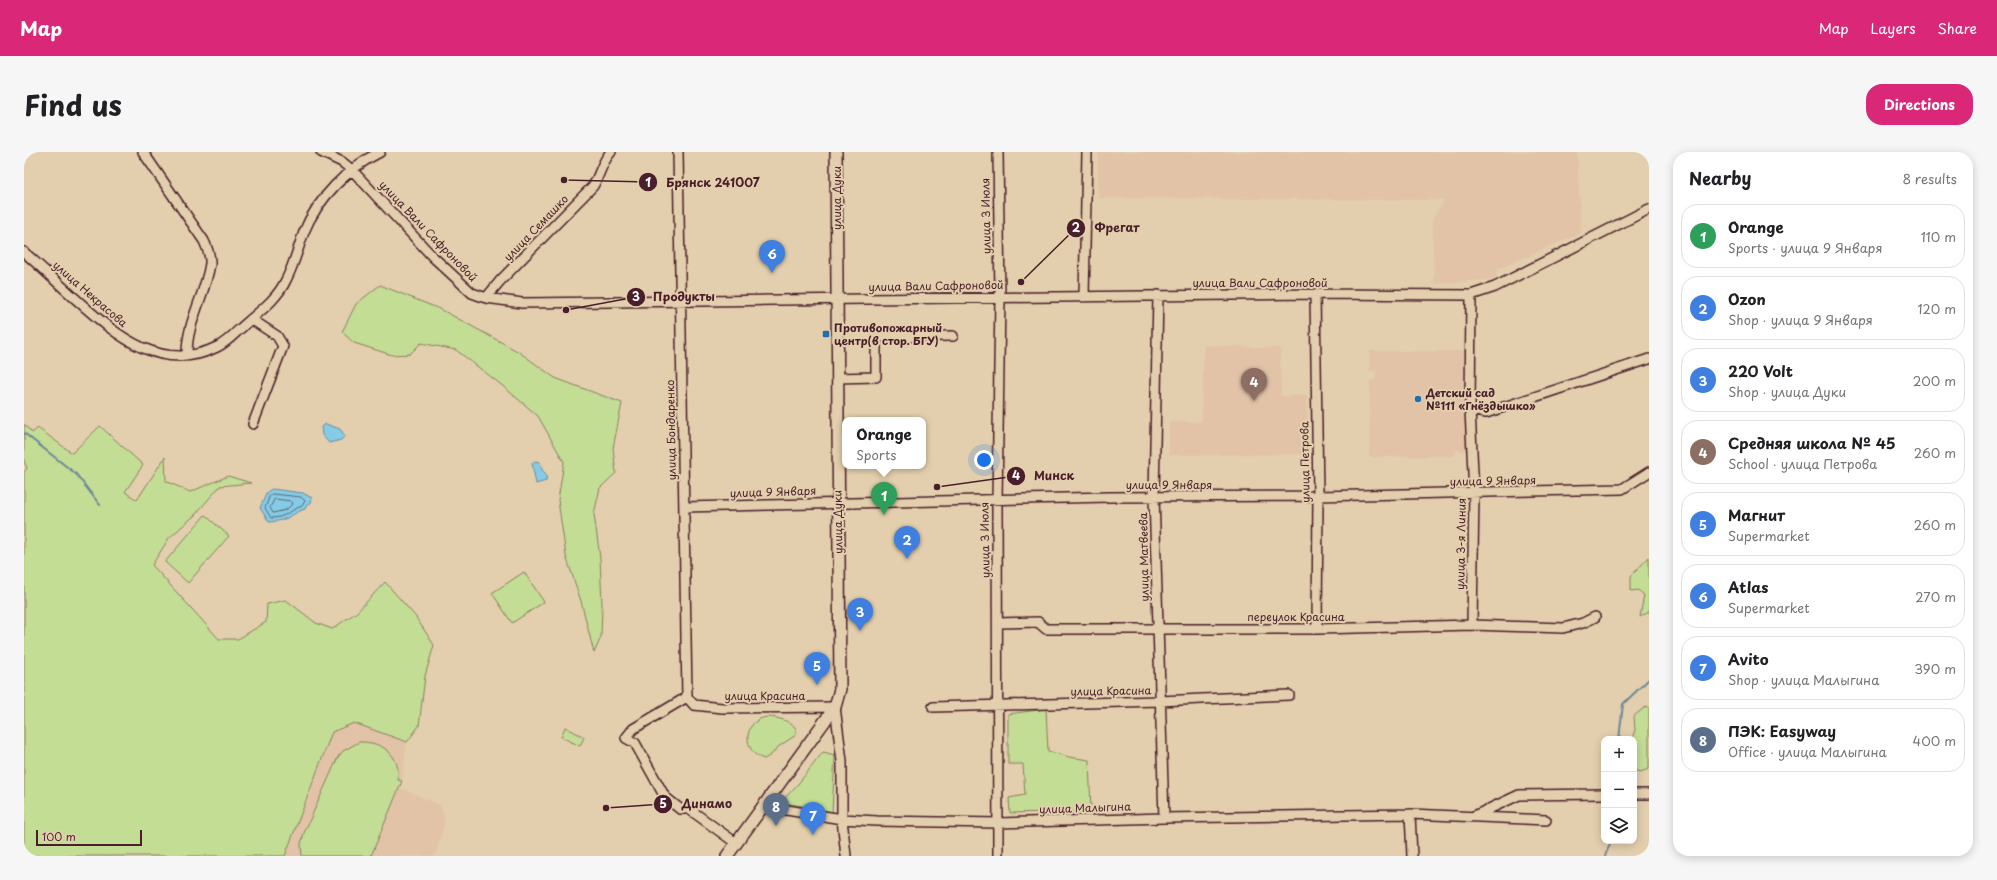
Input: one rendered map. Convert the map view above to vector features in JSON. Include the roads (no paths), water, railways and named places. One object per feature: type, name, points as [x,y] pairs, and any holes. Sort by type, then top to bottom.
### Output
[{"type":"main road","name":"улица Дуки","points":[[727,856],[835,707],[840,689],[836,152]]},
{"type":"street","name":"улица Вали Сафроновой","points":[[321,152],[342,162],[352,170],[432,256],[472,293],[486,298],[530,303],[1158,295],[1471,295],[1495,287],[1649,209]]},
{"type":"street","name":"улица Некрасова","points":[[24,252],[95,317],[123,338],[153,353],[169,356],[187,356],[219,346],[276,296],[286,282],[304,231],[315,212],[328,195],[352,170],[363,161],[380,152]]},
{"type":"street","name":"улица Семашко","points":[[486,298],[500,281],[593,186],[598,178],[604,161],[611,152]]},
{"type":"street","name":"улица Бондаренко","points":[[678,152],[687,697]]},
{"type":"street","name":"улица 3 Июля","points":[[998,152],[1000,298],[997,501],[998,856]]},
{"type":"street","points":[[1084,296],[1087,152]]},
{"type":"street","points":[[147,154],[204,241],[209,252],[210,264],[186,343],[187,356]]},
{"type":"street","name":"улица Петрова","points":[[1315,294],[1318,496],[1316,570],[1317,629]]},
{"type":"street","name":"улица Матвеева","points":[[1158,295],[1154,496],[1164,818]]},
{"type":"street","name":"улица 3-я Линия","points":[[1471,295],[1470,410],[1474,493],[1472,625]]},
{"type":"street","points":[[251,319],[276,336],[283,346],[253,424]]},
{"type":"street","points":[[837,378],[876,377],[876,337],[953,336]]},
{"type":"street","points":[[1470,410],[1486,413],[1649,360]]},
{"type":"street","name":"улица 9 Января","points":[[685,507],[838,502],[997,501],[1154,496],[1318,496],[1622,489],[1649,472]]},
{"type":"street","name":"переулок Красина","points":[[998,623],[1038,622],[1046,629],[1317,629],[1472,625],[1563,628],[1583,623],[1595,617]]},
{"type":"street","name":"улица Красина","points":[[933,707],[1160,702],[1289,695]]},
{"type":"street","points":[[687,697],[633,729],[626,738],[635,743],[665,797],[680,809],[688,809],[736,843]]},
{"type":"street","name":"улица Красина","points":[[687,697],[694,705],[722,708],[835,707]]},
{"type":"street","points":[[835,707],[842,761],[842,819],[846,856]]},
{"type":"street","name":"улица Малыгина","points":[[1474,817],[1520,795],[1601,794]]},
{"type":"street","points":[[1637,794],[1649,794]]},
{"type":"street","name":"улица Малыгина","points":[[762,806],[842,819],[998,823],[1164,818],[1410,814],[1546,820]]},
{"type":"street","points":[[1410,814],[1412,856]]},
{"type":"water","points":[[326,424],[340,429],[345,436],[341,440],[329,443],[322,435],[321,427]]},
{"type":"water","points":[[535,461],[540,462],[542,470],[547,475],[546,481],[536,484],[532,463]]},
{"type":"water","points":[[272,489],[303,493],[312,498],[311,503],[307,505],[305,509],[285,519],[269,522],[260,508],[267,492]]},
{"type":"waterway","points":[[24,433],[76,474],[100,505]]},
{"type":"waterway","points":[[1619,736],[1623,704],[1649,679]]},
{"type":"waterway","points":[[1605,856],[1610,844]]},
{"type":"place","name":"Брянск 241007","points":[[564,180]]},
{"type":"place","name":"Atlas","points":[[772,273]]},
{"type":"place","name":"Фрегат","points":[[1021,282]]},
{"type":"place","name":"Продукты","points":[[566,310]]},
{"type":"place","name":"Противопожарный центр(в стор. БГУ)","points":[[826,334]]},
{"type":"place","name":"Детский сад №111 «Гнёздышко»","points":[[1418,399]]},
{"type":"place","name":"Средняя школа № 45","points":[[1254,401]]},
{"type":"place","name":"Минск","points":[[937,487]]},
{"type":"place","name":"Orange","points":[[884,515]]},
{"type":"place","name":"Ozon","points":[[907,559]]},
{"type":"place","name":"220 Volt","points":[[860,631]]},
{"type":"place","name":"Магнит","points":[[817,685]]},
{"type":"place","name":"Динамо","points":[[606,808]]},
{"type":"place","name":"ПЭК: Easyway","points":[[776,826]]},
{"type":"place","name":"Avito","points":[[813,835]]}]
